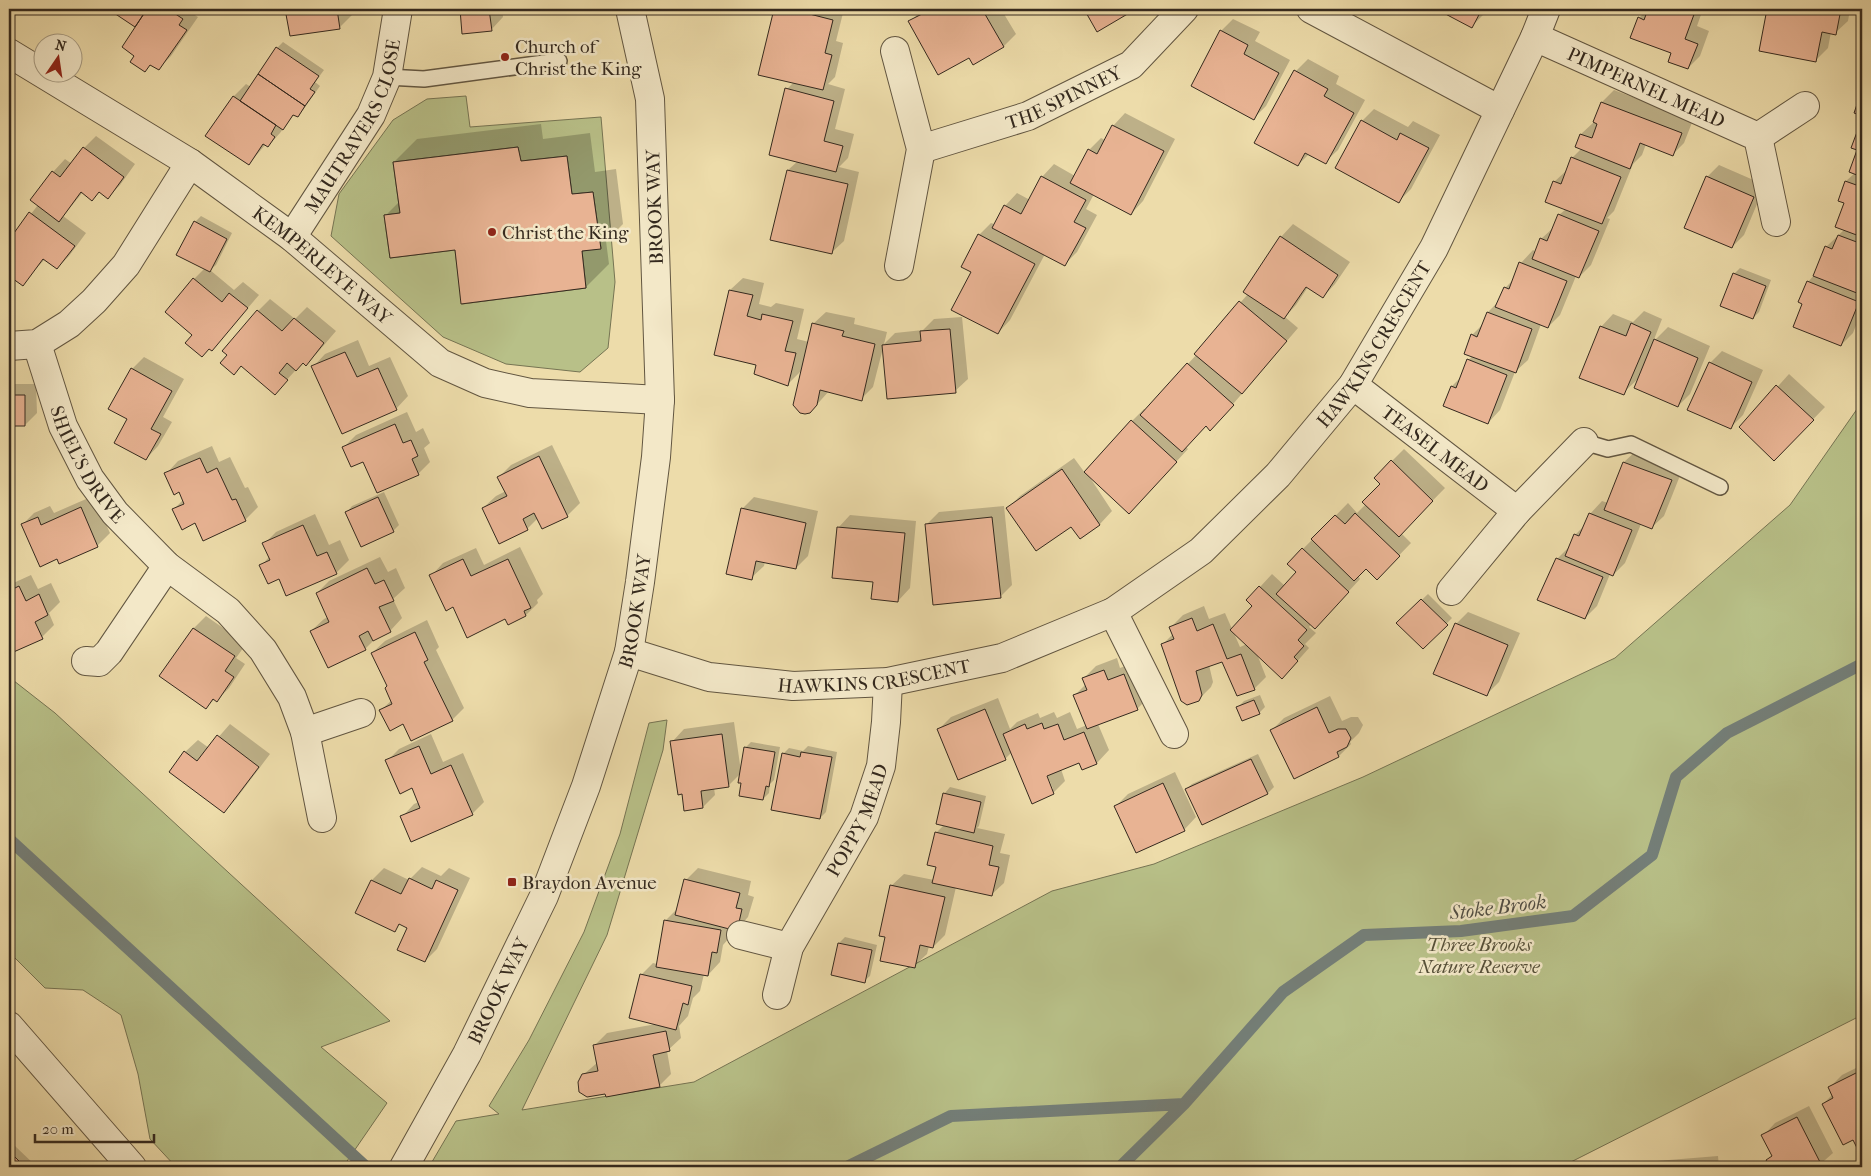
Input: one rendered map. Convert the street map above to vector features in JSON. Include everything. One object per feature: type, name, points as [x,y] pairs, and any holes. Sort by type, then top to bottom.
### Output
[{"type":"street","name":"MAUTRAVERS CLOSE","points":[[292,237],[371,115],[387,77],[398,9]]},
{"type":"street","name":"BROOK WAY","points":[[410,1158],[467,1054],[544,896],[586,786],[629,652],[656,457],[660,400],[650,99],[630,9]]},
{"type":"street","name":"THE SPINNEY","points":[[921,149],[1028,116],[1131,65],[1184,9]]},
{"type":"street","points":[[1311,9],[1500,110]]},
{"type":"street","name":"HAWKINS CRESCENT","points":[[629,652],[709,677],[793,686],[888,682],[1002,658],[1113,612],[1201,551],[1278,475],[1354,385],[1434,248],[1535,37],[1546,9]]},
{"type":"street","name":"PIMPERNEL MEAD","points":[[1535,37],[1758,137]]},
{"type":"street","points":[[895,51],[921,149],[899,266]]},
{"type":"street","name":"KEMPERLEYE WAY","points":[[9,53],[190,163],[292,237],[440,363],[485,383],[530,393],[660,400]]},
{"type":"street","points":[[1776,222],[1758,137],[1805,106]]},
{"type":"street","points":[[9,346],[37,344],[69,324],[88,307],[126,265],[190,163]]},
{"type":"street","name":"SHIEL'S DRIVE","points":[[37,344],[63,426],[90,478],[115,513],[167,566],[228,611],[263,650],[292,697],[305,732],[322,818]]},
{"type":"street","name":"TEASEL MEAD","points":[[1354,385],[1517,511]]},
{"type":"street","points":[[1451,591],[1517,511],[1584,442]]},
{"type":"street","points":[[86,661],[99,662],[109,652],[167,566]]},
{"type":"street","points":[[1113,612],[1174,734]]},
{"type":"street","name":"POPPY MEAD","points":[[777,995],[789,947],[864,817],[881,766],[888,682]]},
{"type":"street","points":[[305,732],[361,713]]},
{"type":"street","points":[[741,935],[789,947]]},
{"type":"street","points":[[9,1026],[132,1167]]},
{"type":"lane","points":[[387,77],[424,79],[559,61]]},
{"type":"lane","points":[[1584,442],[1608,449],[1631,444],[1720,486]]},
{"type":"green space","points":[[466,96],[470,127],[601,117],[615,282],[608,348],[580,372],[506,364],[443,337],[331,236],[339,194],[393,120],[427,99]],"holes":[[[518,147],[521,161],[567,156],[572,194],[593,192],[601,248],[582,251],[586,288],[462,304],[455,250],[390,258],[384,215],[400,213],[393,162]]]},
{"type":"green space","name":"Three Brooks Nature Reserve","points":[[1862,402],[1862,1015],[1561,1167],[429,1167],[456,1121],[499,1114],[489,1106],[529,1040],[584,932],[620,834],[649,723],[667,720],[663,750],[607,935],[522,1110],[694,1082],[1052,891],[1154,864],[1363,777],[1615,658],[1790,505]]},
{"type":"green space","points":[[9,677],[55,713],[390,1021],[321,1047],[387,1103],[343,1167],[176,1167],[150,1139],[138,1074],[121,1015],[83,990],[45,988],[9,952]]},
{"type":"building","points":[[108,9],[147,9],[135,27]]},
{"type":"building","points":[[147,9],[153,9],[160,13],[163,9],[168,9],[183,19],[179,25],[187,30],[159,70],[150,65],[145,72],[130,62],[134,56],[122,47]]},
{"type":"building","points":[[285,9],[337,9],[340,29],[290,36]]},
{"type":"building","points":[[460,9],[489,9],[492,31],[462,34]]},
{"type":"building","points":[[774,9],[790,9],[833,20],[825,53],[832,55],[823,90],[758,75]]},
{"type":"building","points":[[932,9],[982,9],[1004,47],[973,65],[969,58],[938,75],[908,21]]},
{"type":"building","points":[[1084,9],[1136,9],[1097,32]]},
{"type":"building","points":[[1436,9],[1482,9],[1472,28]]},
{"type":"building","points":[[1648,9],[1696,9],[1685,39],[1698,44],[1688,69],[1668,62],[1671,53],[1630,38],[1638,17],[1644,20]]},
{"type":"building","points":[[1767,9],[1841,9],[1836,35],[1822,32],[1816,62],[1759,51]]},
{"type":"building","points":[[1220,30],[1248,45],[1244,54],[1279,73],[1254,120],[1191,86]]},
{"type":"building","points":[[276,47],[319,76],[310,89],[315,92],[305,106],[258,74]]},
{"type":"building","points":[[1294,70],[1328,89],[1324,96],[1354,113],[1326,164],[1305,153],[1298,166],[1254,143]]},
{"type":"building","points":[[258,74],[305,106],[298,117],[293,115],[283,130],[240,101]]},
{"type":"building","points":[[785,88],[834,101],[824,141],[843,146],[836,172],[769,155]]},
{"type":"building","points":[[1862,90],[1862,116],[1854,113]]},
{"type":"building","points":[[233,96],[276,125],[271,134],[275,137],[268,147],[263,144],[249,165],[205,136]]},
{"type":"building","points":[[1601,102],[1682,133],[1673,156],[1640,143],[1630,169],[1575,147],[1580,134],[1592,138],[1597,124],[1593,122]]},
{"type":"building","points":[[1361,120],[1397,140],[1400,133],[1429,148],[1399,203],[1335,168]]},
{"type":"building","points":[[1860,124],[1862,125],[1862,177],[1849,172],[1857,150],[1851,148]]},
{"type":"building","points":[[1112,125],[1164,151],[1131,215],[1070,183],[1088,149],[1097,154]]},
{"type":"building","points":[[83,147],[124,177],[108,199],[99,192],[92,201],[81,192],[59,222],[30,200],[52,171],[60,177]]},
{"type":"building","name":"Christ the King","points":[[518,147],[521,161],[567,156],[572,194],[593,192],[601,249],[582,251],[586,288],[461,304],[455,250],[390,258],[384,215],[400,213],[393,162]]},
{"type":"building","points":[[1571,157],[1621,177],[1602,224],[1545,202],[1553,181],[1561,184]]},
{"type":"building","points":[[787,170],[848,184],[832,254],[770,240]]},
{"type":"building","points":[[1041,176],[1086,200],[1074,222],[1086,228],[1065,266],[992,228],[1004,205],[1021,214]]},
{"type":"building","points":[[1706,176],[1754,197],[1732,248],[1684,228]]},
{"type":"building","points":[[1845,181],[1862,187],[1862,237],[1835,227],[1844,203],[1838,201]]},
{"type":"building","points":[[29,212],[75,246],[57,269],[43,259],[23,286],[9,276],[9,240]]},
{"type":"building","points":[[1558,214],[1599,231],[1579,278],[1532,259],[1540,238],[1547,241]]},
{"type":"building","points":[[194,221],[227,239],[210,272],[176,255]]},
{"type":"building","points":[[978,234],[1035,264],[998,334],[951,310],[971,272],[961,267]]},
{"type":"building","points":[[1838,235],[1862,244],[1862,295],[1813,276],[1825,246],[1832,249]]},
{"type":"building","points":[[1280,236],[1338,275],[1323,298],[1306,287],[1284,319],[1243,292]]},
{"type":"building","points":[[1519,262],[1567,281],[1548,328],[1495,307],[1504,287],[1509,289]]},
{"type":"building","points":[[1733,273],[1766,286],[1753,319],[1720,306]]},
{"type":"building","points":[[193,278],[222,302],[229,293],[248,308],[212,351],[209,349],[202,357],[185,343],[192,335],[165,312]]},
{"type":"building","points":[[1807,281],[1859,302],[1841,346],[1793,327],[1802,304],[1798,302]]},
{"type":"building","points":[[729,290],[753,295],[747,316],[761,320],[762,314],[793,321],[785,351],[796,353],[788,386],[754,374],[756,365],[714,355]]},
{"type":"building","points":[[1239,301],[1287,341],[1242,394],[1194,354]]},
{"type":"building","points":[[257,310],[282,331],[294,318],[324,343],[306,366],[303,363],[296,371],[287,363],[279,373],[288,380],[275,395],[241,366],[234,375],[220,363],[227,355],[222,351]]},
{"type":"building","points":[[1487,312],[1532,329],[1516,373],[1464,354],[1471,334],[1477,337]]},
{"type":"building","points":[[812,323],[844,331],[842,336],[875,344],[862,401],[820,390],[817,405],[810,413],[800,413],[793,405]]},
{"type":"building","points":[[1631,323],[1651,332],[1624,395],[1579,378],[1600,326],[1626,336]]},
{"type":"building","points":[[950,329],[956,393],[887,399],[882,345],[921,341],[920,331]]},
{"type":"building","points":[[1654,339],[1698,358],[1678,407],[1634,388]]},
{"type":"building","points":[[345,352],[357,377],[378,368],[397,410],[342,434],[311,366]]},
{"type":"building","points":[[1467,359],[1507,375],[1488,424],[1443,406],[1451,386],[1456,388]]},
{"type":"building","points":[[1709,362],[1752,382],[1731,429],[1687,410]]},
{"type":"building","points":[[1187,363],[1234,405],[1210,431],[1206,426],[1182,452],[1140,415]]},
{"type":"building","points":[[131,368],[172,391],[151,429],[161,434],[146,460],[114,443],[127,419],[108,409]]},
{"type":"building","points":[[1776,385],[1814,420],[1774,461],[1739,427]]},
{"type":"building","points":[[9,395],[25,395],[25,426],[9,426]]},
{"type":"building","points":[[1131,420],[1177,462],[1129,514],[1084,472]]},
{"type":"building","points":[[395,424],[403,443],[411,440],[418,456],[412,459],[419,475],[377,493],[363,462],[351,467],[342,447]]},
{"type":"building","points":[[539,456],[568,517],[542,529],[534,513],[523,519],[528,530],[499,544],[482,508],[507,496],[497,477]]},
{"type":"building","points":[[200,458],[207,473],[217,468],[232,500],[236,499],[246,521],[203,541],[195,523],[182,530],[172,509],[184,504],[179,492],[174,495],[164,473]]},
{"type":"building","points":[[1391,460],[1433,501],[1399,537],[1362,502],[1380,484],[1374,478]]},
{"type":"building","points":[[1623,462],[1672,480],[1652,529],[1604,510]]},
{"type":"building","points":[[1062,469],[1100,525],[1080,539],[1071,527],[1036,551],[1006,508]]},
{"type":"building","points":[[378,497],[394,532],[361,547],[345,512]]},
{"type":"building","points":[[81,507],[98,547],[59,564],[57,559],[40,567],[21,524],[38,517],[41,525]]},
{"type":"building","points":[[741,508],[806,523],[796,569],[756,561],[752,580],[726,574]]},
{"type":"building","points":[[1355,513],[1400,556],[1377,580],[1366,569],[1354,581],[1311,539],[1335,515],[1345,524]]},
{"type":"building","points":[[1589,513],[1632,530],[1613,576],[1565,556],[1574,534],[1579,536]]},
{"type":"building","points":[[992,517],[1001,598],[933,605],[925,524]]},
{"type":"building","points":[[303,525],[317,556],[327,552],[337,574],[286,596],[279,579],[268,584],[259,565],[270,560],[262,543]]},
{"type":"building","points":[[837,527],[905,533],[898,602],[871,599],[873,582],[832,578]]},
{"type":"building","points":[[1302,548],[1349,592],[1315,629],[1276,594],[1296,572],[1287,564]]},
{"type":"building","points":[[1556,558],[1603,577],[1585,619],[1537,600]]},
{"type":"building","points":[[463,559],[471,576],[508,559],[531,608],[524,611],[526,616],[508,625],[505,619],[467,638],[453,607],[446,611],[429,575]]},
{"type":"building","points":[[367,568],[375,584],[384,580],[394,601],[379,607],[391,632],[373,641],[368,631],[359,636],[366,650],[328,668],[310,631],[329,622],[316,593]]},
{"type":"building","points":[[19,586],[26,601],[39,594],[48,615],[35,622],[43,639],[9,654],[9,591]]},
{"type":"building","points":[[1259,586],[1307,630],[1298,640],[1304,646],[1294,657],[1298,661],[1282,679],[1230,630],[1252,606],[1246,600]]},
{"type":"building","points":[[1421,599],[1448,625],[1423,649],[1396,623]]},
{"type":"building","points":[[1192,618],[1197,631],[1213,624],[1227,659],[1241,654],[1255,690],[1237,696],[1222,662],[1196,671],[1202,695],[1199,701],[1187,705],[1181,701],[1161,644],[1174,639],[1169,627]]},
{"type":"building","points":[[1455,623],[1508,645],[1487,696],[1433,674]]},
{"type":"building","points":[[193,628],[235,656],[225,671],[234,677],[217,702],[213,699],[206,709],[159,676]]},
{"type":"building","points":[[415,632],[428,660],[424,662],[453,721],[411,741],[403,724],[390,731],[379,710],[392,704],[385,688],[387,686],[371,653]]},
{"type":"building","points":[[1104,670],[1108,680],[1124,674],[1138,710],[1087,729],[1073,695],[1087,690],[1082,678]]},
{"type":"building","points":[[1254,700],[1260,714],[1242,721],[1236,707]]},
{"type":"building","points":[[1317,707],[1329,733],[1338,729],[1346,729],[1351,738],[1347,747],[1337,752],[1339,757],[1294,779],[1270,730]]},
{"type":"building","points":[[985,709],[1006,760],[958,780],[937,729]]},
{"type":"building","points":[[1042,723],[1044,729],[1058,724],[1064,740],[1084,732],[1097,764],[1082,770],[1079,763],[1047,776],[1054,794],[1032,804],[1003,734],[1025,724],[1027,729]]},
{"type":"building","points":[[722,734],[729,787],[701,791],[703,808],[684,811],[682,794],[678,795],[670,741]]},
{"type":"building","points":[[217,735],[259,767],[224,813],[169,772],[184,751],[197,761]]},
{"type":"building","points":[[419,746],[431,774],[451,765],[473,815],[411,842],[400,816],[420,808],[412,788],[400,794],[385,760]]},
{"type":"building","points":[[744,747],[775,752],[769,787],[766,786],[763,800],[739,796],[741,783],[738,783]]},
{"type":"building","points":[[801,752],[832,757],[820,819],[771,810],[782,753],[800,757]]},
{"type":"building","points":[[1251,759],[1268,794],[1202,825],[1185,789]]},
{"type":"building","points":[[1163,783],[1185,831],[1136,853],[1114,806]]},
{"type":"building","points":[[943,793],[981,802],[974,833],[936,824]]},
{"type":"building","points":[[935,832],[993,846],[989,865],[999,867],[992,896],[932,883],[936,867],[927,865]]},
{"type":"building","points":[[409,878],[432,889],[436,880],[458,890],[425,962],[397,950],[407,928],[399,924],[395,932],[355,913],[371,880],[401,894]]},
{"type":"building","points":[[684,879],[740,893],[736,908],[742,909],[737,931],[675,915]]},
{"type":"building","points":[[890,885],[945,897],[933,948],[920,945],[915,968],[880,961],[885,937],[879,936]]},
{"type":"building","points":[[664,920],[721,930],[717,953],[712,952],[708,976],[656,967]]},
{"type":"building","points":[[838,943],[872,950],[865,983],[831,975]]},
{"type":"building","points":[[640,974],[692,986],[688,1005],[683,1003],[676,1030],[629,1018]]},
{"type":"building","points":[[666,1031],[670,1051],[653,1055],[660,1087],[606,1097],[605,1094],[587,1097],[579,1092],[578,1082],[582,1074],[598,1071],[593,1045]]},
{"type":"building","points":[[1862,1070],[1862,1158],[1853,1140],[1843,1145],[1822,1104],[1833,1098],[1828,1087]]},
{"type":"building","points":[[1797,1117],[1822,1166],[1770,1167],[1766,1160],[1772,1156],[1761,1135]]},
{"type":"building","points":[[9,1151],[25,1167],[9,1167]]},
{"type":"waterway","name":"Stoke Brook","points":[[1120,1167],[1184,1104],[1283,992],[1364,935],[1461,931],[1573,916],[1652,855],[1676,777],[1727,733],[1862,664]]},
{"type":"waterway","points":[[9,839],[366,1167]]},
{"type":"waterway","points":[[847,1167],[951,1116],[1184,1104]]},
{"type":"place","name":"Church of Christ the King","points":[[505,57]]},
{"type":"place","name":"Christ the King","points":[[492,232]]},
{"type":"place","name":"Braydon Avenue","points":[[512,882]]}]
